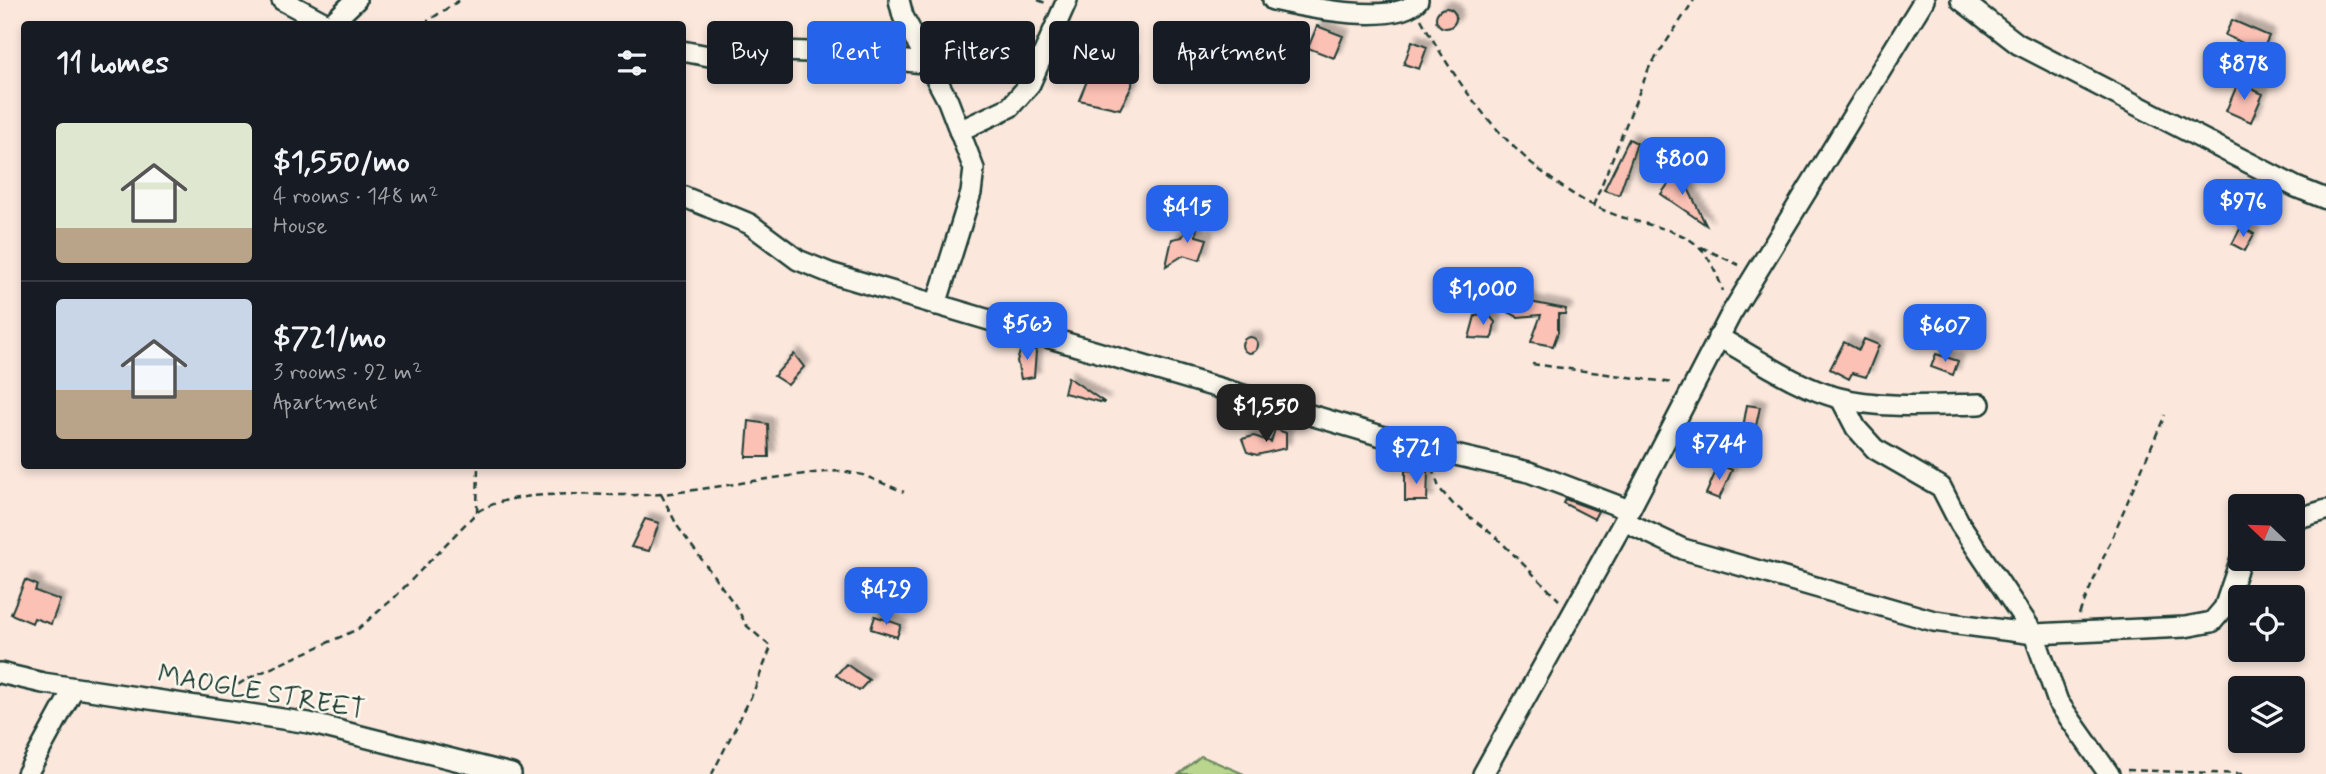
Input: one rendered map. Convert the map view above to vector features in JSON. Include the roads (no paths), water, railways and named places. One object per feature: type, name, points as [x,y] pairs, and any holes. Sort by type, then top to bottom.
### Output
[{"type":"street","points":[[282,0],[323,21]]},
{"type":"street","points":[[332,21],[356,0]]},
{"type":"street","points":[[899,0],[904,16],[920,44]]},
{"type":"street","points":[[959,131],[1010,107],[1030,84],[1067,0]]},
{"type":"street","points":[[1273,0],[1376,14],[1403,11],[1416,3]]},
{"type":"street","points":[[1483,774],[1573,616],[1691,386],[1754,273],[1924,0]]},
{"type":"street","points":[[1961,0],[2018,44],[2076,76],[2295,187],[2326,199]]},
{"type":"street","points":[[686,52],[709,56],[778,51],[839,53],[920,63]]},
{"type":"street","points":[[936,304],[971,193],[974,169],[939,84]]},
{"type":"street","points":[[686,198],[750,224],[798,260],[936,304],[1430,449],[1529,472],[1626,516],[1684,549],[1889,610],[1973,628],[2034,634],[2185,627],[2212,622],[2224,608],[2237,571]]},
{"type":"street","points":[[1718,337],[1814,390],[1841,399],[1916,404],[1980,404]]},
{"type":"street","points":[[1841,399],[1856,428],[1875,449],[1941,487],[1960,524],[2034,634],[2058,702],[2107,772]]},
{"type":"street","points":[[2305,516],[2326,510]]},
{"type":"street","name":"MAOGLE STREET","points":[[0,673],[74,688],[309,723],[511,774]]},
{"type":"street","points":[[27,774],[74,688]]}]
